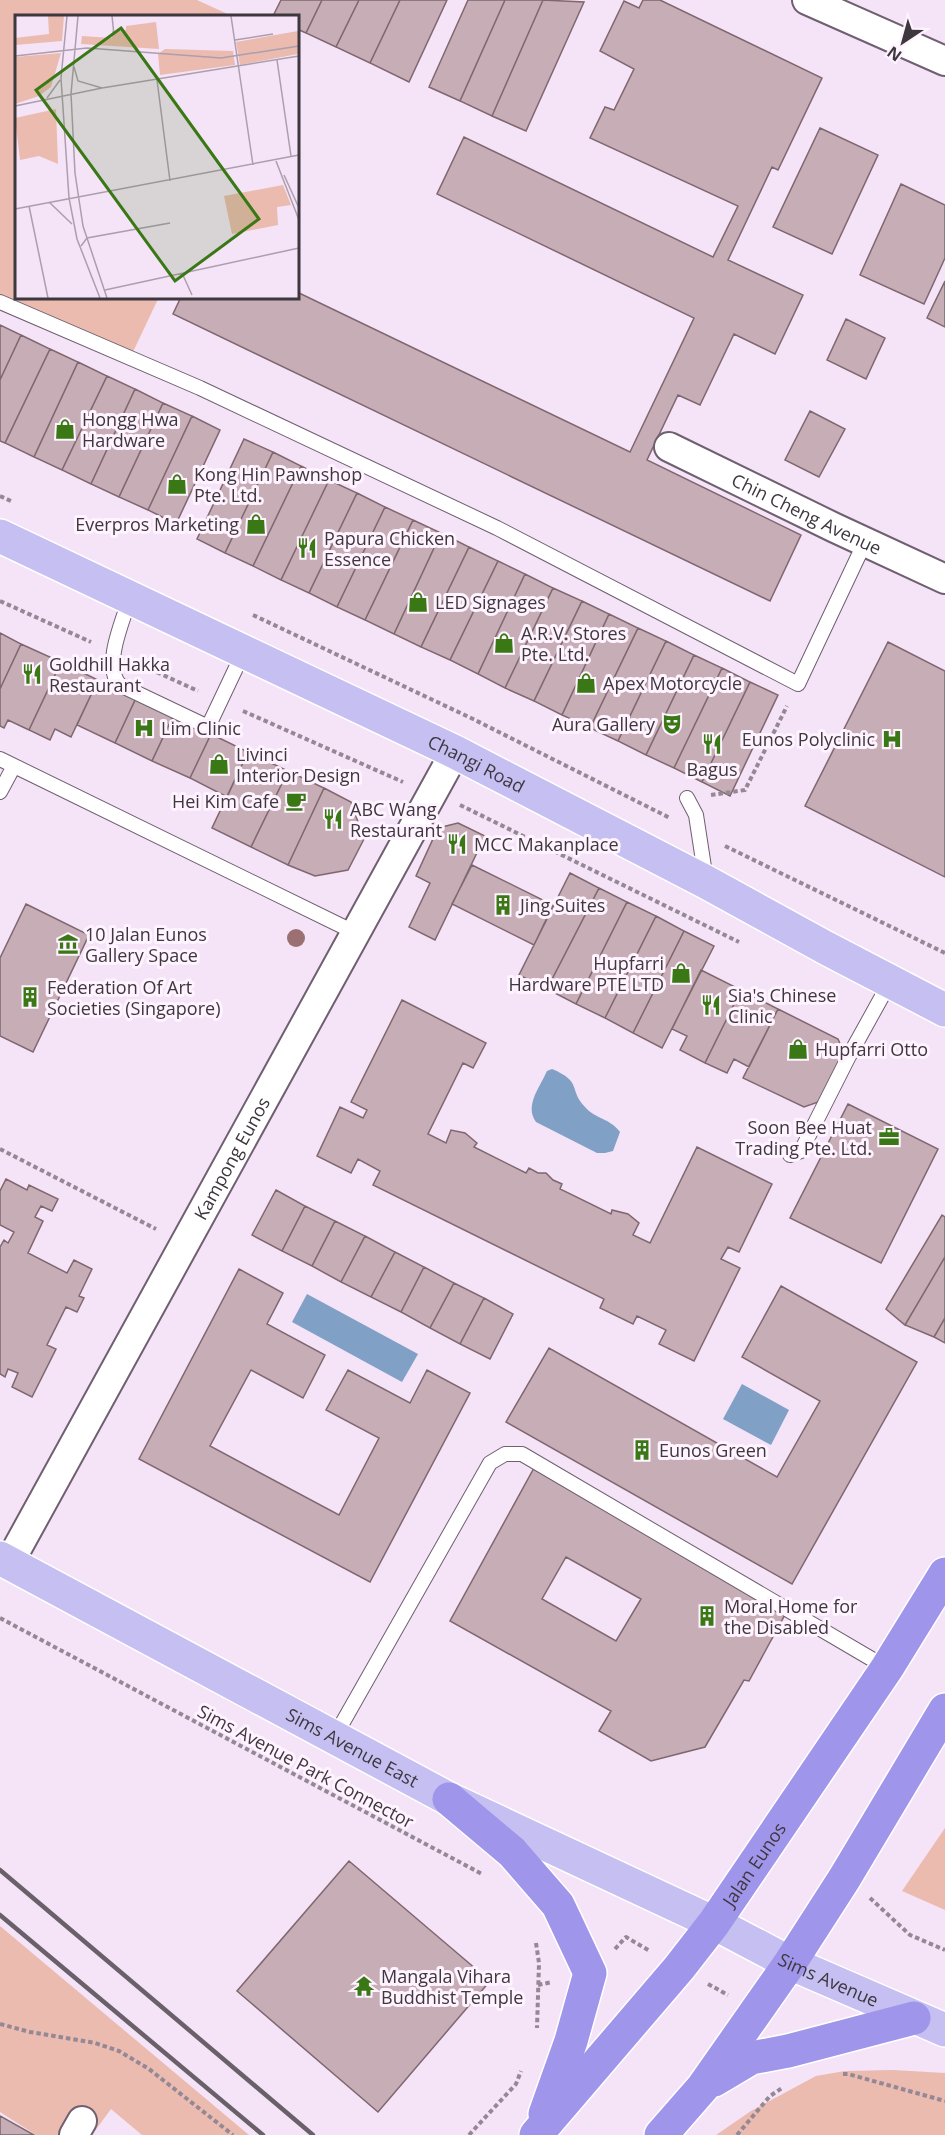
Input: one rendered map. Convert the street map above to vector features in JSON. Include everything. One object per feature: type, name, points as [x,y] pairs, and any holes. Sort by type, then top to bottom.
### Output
[{"type":"highway","name":"Jalan Eunos","points":[[537,2134],[679,1968],[714,1923],[886,1668],[945,1574]]},
{"type":"highway","points":[[661,2135],[703,2087],[790,1963],[844,1879],[945,1710]]},
{"type":"highway","points":[[449,1799],[512,1852],[558,1905],[590,1973],[571,2041],[537,2134]]},
{"type":"highway","points":[[703,2087],[751,2058],[788,2051],[914,2018]]},
{"type":"main road","name":"Changi Road","points":[[0,536],[455,752],[706,882],[945,1010]]},
{"type":"main road","name":"Sims Avenue East","points":[[4,1560],[449,1799],[714,1923]]},
{"type":"main road","name":"Sims Avenue","points":[[714,1923],[790,1963],[945,2030]]},
{"type":"street","points":[[807,0],[851,9],[945,61]]},
{"type":"street","name":"Chin Cheng Avenue","points":[[669,447],[945,579]]},
{"type":"street","name":"Kampong Eunos","points":[[4,1560],[184,1243],[455,752]]},
{"type":"lane","points":[[0,302],[200,388],[497,528],[798,684],[865,542]]},
{"type":"lane","points":[[130,598],[114,653],[113,675],[120,685],[204,725],[209,725],[244,651]]},
{"type":"lane","points":[[0,759],[354,932]]},
{"type":"lane","points":[[0,792],[14,766]]},
{"type":"lane","points":[[687,798],[696,815],[706,882]]},
{"type":"lane","points":[[790,1155],[796,1155],[801,1151],[890,982]]},
{"type":"lane","points":[[335,1736],[490,1463],[505,1454],[522,1454],[886,1668]]},
{"type":"path","points":[[0,601],[221,702],[432,795],[460,805],[748,946]]},
{"type":"path","points":[[687,798],[745,790],[798,684]]},
{"type":"path","points":[[699,833],[945,953]]},
{"type":"path","points":[[0,1149],[184,1243]]},
{"type":"path","name":"Sims Avenue Park Connector","points":[[0,1618],[487,1876]]},
{"type":"path","points":[[862,1892],[910,1935],[945,1950]]},
{"type":"path","points":[[536,1941],[539,1963],[537,2036]]},
{"type":"path","points":[[0,2024],[30,2032],[95,2043],[119,2051],[149,2069],[233,2135]]},
{"type":"path","points":[[469,2135],[516,2084],[524,2065]]},
{"type":"path","points":[[838,2074],[848,2074],[945,2101]]},
{"type":"path","points":[[737,2135],[770,2096],[789,2084]]},
{"type":"shaded area","points":[[0,0],[197,0],[230,15],[15,15],[15,298],[159,298],[131,356],[0,295]]},
{"type":"shaded area","points":[[945,1828],[945,1910],[902,1891]]},
{"type":"shaded area","points":[[0,1926],[249,2135],[142,2135],[111,2109],[92,2135],[36,2135],[0,2112]]},
{"type":"shaded area","points":[[893,2070],[945,2073],[945,2135],[716,2135],[751,2111],[816,2076],[845,2071]]},
{"type":"water","points":[[552,1069],[572,1082],[580,1101],[589,1111],[612,1124],[620,1132],[613,1151],[597,1153],[536,1122],[532,1103],[547,1071]]},
{"type":"water","points":[[307,1294],[418,1354],[402,1382],[292,1322]]},
{"type":"water","points":[[742,1384],[789,1410],[771,1445],[723,1419]]},
{"type":"building","points":[[281,0],[322,0],[306,33],[298,29],[298,15],[274,15]]},
{"type":"building","points":[[322,0],[359,0],[336,47],[306,33]]},
{"type":"building","points":[[359,0],[400,0],[370,63],[336,47]]},
{"type":"building","points":[[400,0],[447,0],[409,82],[370,63]]},
{"type":"building","points":[[468,0],[505,0],[460,101],[429,87]]},
{"type":"building","points":[[505,0],[543,0],[492,116],[460,101]]},
{"type":"building","points":[[543,0],[584,2],[526,131],[492,116]]},
{"type":"building","points":[[643,0],[660,0],[822,78],[778,170],[772,167],[728,260],[803,295],[775,354],[734,334],[700,405],[678,395],[647,460],[801,535],[770,601],[173,314],[181,298],[298,298],[298,292],[630,452],[694,318],[437,194],[464,137],[713,257],[738,206],[590,138],[605,107],[614,110],[634,69],[600,51],[624,1],[639,8]]},
{"type":"building","points":[[820,128],[878,155],[832,254],[773,227]]},
{"type":"building","points":[[901,184],[945,205],[945,258],[924,304],[860,275]]},
{"type":"building","points":[[945,281],[945,327],[927,318]]},
{"type":"building","points":[[846,319],[885,338],[866,379],[827,360]]},
{"type":"building","points":[[0,325],[21,335],[0,380]]},
{"type":"building","points":[[21,335],[50,349],[5,443],[0,441],[0,380]]},
{"type":"building","points":[[50,349],[78,362],[34,457],[5,443]]},
{"type":"building","points":[[78,362],[107,376],[62,470],[34,457]]},
{"type":"building","points":[[107,376],[135,389],[91,484],[62,470]]},
{"type":"building","points":[[135,389],[163,403],[119,497],[91,484]]},
{"type":"building","points":[[163,403],[192,416],[148,510],[119,497]]},
{"type":"building","points":[[810,411],[845,429],[819,477],[785,460]]},
{"type":"building","points":[[192,416],[220,430],[176,524],[148,510]]},
{"type":"building","points":[[244,439],[273,452],[225,553],[197,539]]},
{"type":"building","points":[[273,452],[301,466],[253,566],[225,553]]},
{"type":"building","points":[[301,466],[329,480],[281,580],[253,566]]},
{"type":"building","points":[[329,480],[357,493],[309,593],[281,580]]},
{"type":"building","points":[[357,493],[385,507],[337,607],[309,593]]},
{"type":"building","points":[[385,507],[413,520],[365,620],[337,607]]},
{"type":"building","points":[[413,520],[441,533],[394,634],[365,620]]},
{"type":"building","points":[[441,533],[469,547],[421,647],[394,634]]},
{"type":"building","points":[[469,547],[498,561],[450,660],[421,647]]},
{"type":"building","points":[[498,561],[525,574],[478,674],[450,660]]},
{"type":"building","points":[[525,574],[553,588],[505,688],[478,674]]},
{"type":"building","points":[[553,588],[582,601],[534,701],[505,688]]},
{"type":"building","points":[[582,601],[609,614],[562,715],[534,701]]},
{"type":"building","points":[[609,614],[638,628],[590,728],[562,715]]},
{"type":"building","points":[[638,628],[666,641],[618,741],[590,728]]},
{"type":"building","points":[[0,633],[21,644],[0,689]]},
{"type":"building","points":[[666,641],[694,655],[646,755],[618,741]]},
{"type":"building","name":"Eunos Polyclinic","points":[[888,642],[945,671],[945,877],[805,806]]},
{"type":"building","points":[[21,644],[61,662],[29,730],[8,720],[4,728],[0,726],[0,689]]},
{"type":"building","points":[[694,655],[722,668],[674,768],[646,755]]},
{"type":"building","points":[[61,662],[98,680],[71,737],[55,729],[50,740],[29,730]]},
{"type":"building","points":[[722,668],[750,682],[702,782],[674,768]]},
{"type":"building","points":[[98,680],[136,698],[115,743],[77,725]]},
{"type":"building","points":[[750,682],[778,695],[730,796],[702,782]]},
{"type":"building","points":[[136,698],[173,716],[152,761],[115,743]]},
{"type":"building","points":[[173,716],[211,734],[190,778],[152,761]]},
{"type":"building","points":[[211,734],[248,752],[227,797],[190,778]]},
{"type":"building","points":[[248,752],[288,771],[251,847],[212,828]]},
{"type":"building","points":[[288,771],[324,788],[288,865],[251,847]]},
{"type":"building","points":[[324,788],[351,802],[364,839],[348,870],[315,876],[288,865]]},
{"type":"building","points":[[458,823],[485,836],[435,940],[409,927],[430,883],[416,876],[438,828]]},
{"type":"building","name":"Jing Suites","points":[[472,865],[553,905],[534,945],[452,904]]},
{"type":"building","points":[[570,873],[599,888],[547,989],[519,975]]},
{"type":"building","points":[[599,888],[627,902],[576,1004],[547,989]]},
{"type":"building","points":[[627,902],[656,916],[605,1018],[576,1004]]},
{"type":"building","name":"Federation Of Art Societies (Singapore)","points":[[26,904],[89,935],[33,1052],[0,1036],[0,958]]},
{"type":"building","points":[[656,916],[684,931],[633,1033],[605,1018]]},
{"type":"building","points":[[684,931],[714,946],[662,1048],[633,1033]]},
{"type":"building","points":[[701,970],[741,990],[705,1063],[680,1050],[687,1036],[672,1029]]},
{"type":"building","points":[[741,990],[778,1009],[749,1067],[734,1059],[727,1073],[705,1063]]},
{"type":"building","points":[[402,1000],[486,1043],[473,1068],[463,1063],[428,1134],[446,1143],[451,1130],[465,1133],[477,1143],[474,1147],[526,1173],[529,1168],[538,1173],[546,1173],[553,1180],[562,1184],[560,1189],[611,1214],[612,1210],[628,1214],[639,1223],[633,1235],[650,1243],[697,1147],[772,1184],[739,1252],[728,1247],[721,1259],[740,1268],[694,1361],[659,1344],[666,1330],[637,1316],[633,1324],[600,1308],[604,1299],[373,1185],[380,1171],[358,1159],[351,1173],[317,1156],[340,1107],[363,1118],[367,1110],[351,1102]]},
{"type":"building","points":[[778,1009],[838,1039],[845,1055],[824,1100],[804,1107],[743,1078]]},
{"type":"building","points":[[848,1104],[938,1149],[881,1263],[790,1218]]},
{"type":"building","points":[[6,1179],[27,1190],[29,1185],[58,1199],[52,1211],[41,1206],[35,1217],[43,1221],[28,1253],[67,1273],[74,1260],[92,1269],[79,1296],[84,1298],[77,1312],[66,1307],[47,1345],[56,1349],[32,1397],[12,1387],[18,1373],[8,1369],[5,1377],[0,1374],[0,1247],[4,1240],[8,1243],[14,1232],[0,1225],[0,1191]]},
{"type":"building","points":[[276,1190],[305,1206],[282,1251],[252,1235]]},
{"type":"building","points":[[305,1206],[335,1221],[312,1266],[282,1251]]},
{"type":"building","points":[[942,1215],[945,1217],[945,1257],[905,1325],[886,1309]]},
{"type":"building","points":[[335,1221],[365,1236],[341,1282],[312,1266]]},
{"type":"building","points":[[365,1236],[395,1252],[371,1297],[341,1282]]},
{"type":"building","points":[[395,1252],[424,1267],[401,1312],[371,1297]]},
{"type":"building","points":[[945,1257],[945,1318],[934,1337],[905,1325]]},
{"type":"building","points":[[424,1267],[454,1283],[430,1328],[401,1312]]},
{"type":"building","points":[[239,1269],[283,1293],[267,1324],[325,1355],[303,1398],[251,1370],[210,1446],[339,1515],[379,1438],[326,1410],[348,1370],[410,1403],[427,1370],[470,1393],[370,1582],[139,1459]]},
{"type":"building","points":[[454,1283],[484,1298],[460,1344],[430,1328]]},
{"type":"building","name":"Eunos Green","points":[[781,1286],[917,1362],[792,1584],[506,1422],[549,1348],[777,1477],[820,1401],[742,1357]]},
{"type":"building","points":[[484,1298],[513,1314],[490,1359],[460,1344]]},
{"type":"building","points":[[945,1318],[945,1343],[934,1337]]},
{"type":"building","name":"Moral Home for the Disabled","points":[[534,1468],[787,1611],[749,1681],[744,1680],[705,1747],[651,1761],[599,1731],[611,1711],[450,1621]],"holes":[[[566,1557],[641,1599],[616,1641],[542,1599]]]},
{"type":"building","name":"Mangala Vihara Buddhist Temple","points":[[349,1861],[490,1981],[378,2112],[237,1991]]},
{"type":"building","points":[[0,2116],[34,2135],[0,2135]]},
{"type":"railway","points":[[0,1870],[313,2135]]},
{"type":"railway","points":[[0,1915],[263,2135]]},
{"type":"place","name":"Hongg Hwa Hardware","points":[[65,429]]},
{"type":"place","name":"Kong Hin Pawnshop Pte. Ltd.","points":[[177,484]]},
{"type":"place","name":"Everpros Marketing","points":[[256,524]]},
{"type":"place","name":"Papura Chicken Essence","points":[[307,548]]},
{"type":"place","name":"LED Signages","points":[[418,602]]},
{"type":"place","name":"A.R.V. Stores Pte. Ltd.","points":[[504,643]]},
{"type":"place","name":"Goldhill Hakka Restaurant","points":[[32,674]]},
{"type":"place","name":"Apex Motorcycle","points":[[586,683]]},
{"type":"place","name":"Aura Gallery","points":[[672,724]]},
{"type":"place","name":"Lim Clinic","points":[[144,728]]},
{"type":"place","name":"Eunos Polyclinic","points":[[892,739]]},
{"type":"place","name":"Bagus","points":[[712,744]]},
{"type":"place","name":"Livinci Interior Design","points":[[219,764]]},
{"type":"place","name":"Hei Kim Cafe","points":[[296,801]]},
{"type":"place","name":"ABC Wang Restaurant","points":[[333,819]]},
{"type":"place","name":"MCC Makanplace","points":[[457,844]]},
{"type":"place","name":"Jing Suites","points":[[503,905]]},
{"type":"place","name":"10 Jalan Eunos Gallery Space","points":[[68,944]]},
{"type":"place","name":"Hupfarri Hardware PTE LTD","points":[[681,973]]},
{"type":"place","name":"Federation Of Art Societies (Singapore)","points":[[30,997]]},
{"type":"place","name":"Sia's Chinese Clinic","points":[[711,1005]]},
{"type":"place","name":"Hupfarri Otto","points":[[798,1049]]},
{"type":"place","name":"Soon Bee Huat Trading Pte. Ltd.","points":[[889,1137]]},
{"type":"place","name":"Eunos Green","points":[[642,1450]]},
{"type":"place","name":"Moral Home for the Disabled","points":[[707,1616]]},
{"type":"place","name":"Mangala Vihara Buddhist Temple","points":[[364,1986]]}]
